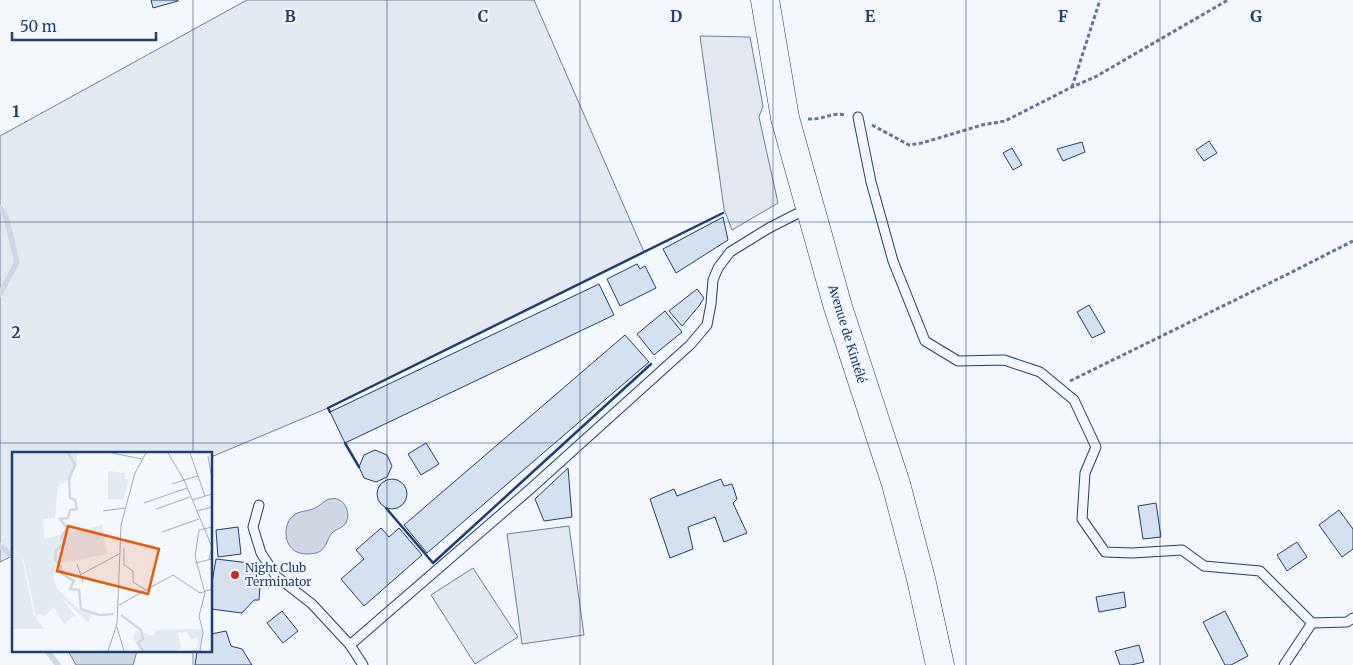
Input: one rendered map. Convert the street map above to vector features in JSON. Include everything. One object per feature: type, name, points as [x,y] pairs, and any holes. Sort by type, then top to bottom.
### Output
[{"type":"main road","name":"Avenue de Kintélé","points":[[765,0],[785,118],[838,308],[896,484],[921,579],[940,665]]},
{"type":"lane","points":[[858,117],[871,182],[893,261],[925,341],[958,361],[1004,360],[1040,372],[1074,400],[1096,447],[1085,473],[1082,519],[1105,552],[1132,553],[1182,550],[1204,566],[1260,572],[1312,624],[1346,622],[1353,618]]},
{"type":"lane","points":[[350,646],[528,492],[690,346],[707,325],[713,280],[718,268],[730,252],[810,207]]},
{"type":"lane","points":[[259,505],[254,528],[261,553],[276,576],[312,604],[350,646],[363,665]]},
{"type":"lane","points":[[1284,665],[1312,624]]},
{"type":"path","points":[[1072,87],[1100,0]]},
{"type":"path","points":[[785,118],[817,119],[836,113],[858,117],[909,145],[922,143],[973,127],[1005,121],[1095,77],[1228,0]]},
{"type":"path","points":[[1058,387],[1353,241]]},
{"type":"shaded area","points":[[247,0],[534,0],[644,252],[328,408],[212,457],[212,452],[12,452],[12,556],[0,562],[0,136]]},
{"type":"shaded area","points":[[700,36],[750,37],[763,106],[759,117],[778,203],[732,230],[724,209]]},
{"type":"shaded area","points":[[329,499],[337,499],[346,506],[348,517],[345,524],[332,533],[320,552],[304,554],[293,550],[286,537],[286,528],[290,519],[299,512],[313,509]]},
{"type":"shaded area","points":[[569,526],[584,635],[522,644],[507,534]]},
{"type":"shaded area","points":[[473,568],[518,637],[475,664],[431,595]]},
{"type":"shaded area","points":[[69,652],[137,652],[133,665],[76,665]]},
{"type":"building","points":[[151,0],[178,0],[178,1],[153,8]]},
{"type":"building","points":[[1209,141],[1217,153],[1204,161],[1196,150]]},
{"type":"building","points":[[1082,142],[1085,152],[1063,161],[1057,149]]},
{"type":"building","points":[[1012,148],[1022,165],[1013,170],[1003,153]]},
{"type":"building","points":[[723,217],[728,240],[676,273],[663,249]]},
{"type":"building","points":[[637,264],[640,269],[645,266],[656,288],[620,306],[607,279]]},
{"type":"building","points":[[599,284],[614,315],[345,443],[330,412]]},
{"type":"building","points":[[697,289],[704,298],[682,326],[669,311]]},
{"type":"building","points":[[1089,305],[1105,332],[1092,338],[1077,312]]},
{"type":"building","points":[[665,311],[682,332],[654,355],[637,334]]},
{"type":"building","points":[[625,335],[649,362],[427,553],[404,525]]},
{"type":"building","points":[[426,443],[439,464],[421,475],[408,454]]},
{"type":"building","points":[[375,450],[387,455],[392,466],[387,477],[376,482],[364,478],[359,467],[364,455]]},
{"type":"building","points":[[568,468],[572,517],[544,521],[535,499]]},
{"type":"building","points":[[392,479],[403,483],[407,494],[403,505],[392,509],[381,505],[377,494],[381,483]]},
{"type":"building","points":[[721,479],[724,486],[732,484],[737,499],[733,503],[747,533],[724,542],[715,517],[688,527],[693,549],[670,558],[650,499],[674,489],[677,496]]},
{"type":"building","points":[[1156,503],[1161,537],[1143,539],[1138,506]]},
{"type":"building","points":[[1339,510],[1353,529],[1353,549],[1342,557],[1319,525]]},
{"type":"building","points":[[238,527],[241,554],[218,557],[216,530]]},
{"type":"building","points":[[381,528],[389,537],[399,528],[422,555],[364,606],[341,579],[364,559],[356,550]]},
{"type":"building","points":[[1297,542],[1307,557],[1287,571],[1277,555]]},
{"type":"building","name":"Night Club Terminator","points":[[216,559],[258,564],[255,587],[260,587],[259,600],[254,600],[242,613],[212,609],[212,583]]},
{"type":"building","points":[[1124,592],[1126,607],[1099,612],[1096,597]]},
{"type":"building","points":[[282,611],[298,631],[283,643],[267,623]]},
{"type":"building","points":[[1225,611],[1248,656],[1231,665],[1225,665],[1203,622]]},
{"type":"building","points":[[226,631],[231,646],[242,649],[252,665],[195,665],[197,652],[212,652],[212,634]]},
{"type":"building","points":[[1139,645],[1144,662],[1120,665],[1115,651]]},
{"type":"waterway","points":[[0,208],[6,217],[17,262],[0,294]]},
{"type":"waterway","points":[[0,546],[12,555]]},
{"type":"waterway","points":[[48,652],[58,665]]},
{"type":"wall","points":[[330,412],[328,408],[723,213]]},
{"type":"wall","points":[[386,508],[433,563],[651,364]]},
{"type":"wall","points":[[345,443],[359,467]]},
{"type":"place","name":"Night Club Terminator","points":[[235,575]]}]
